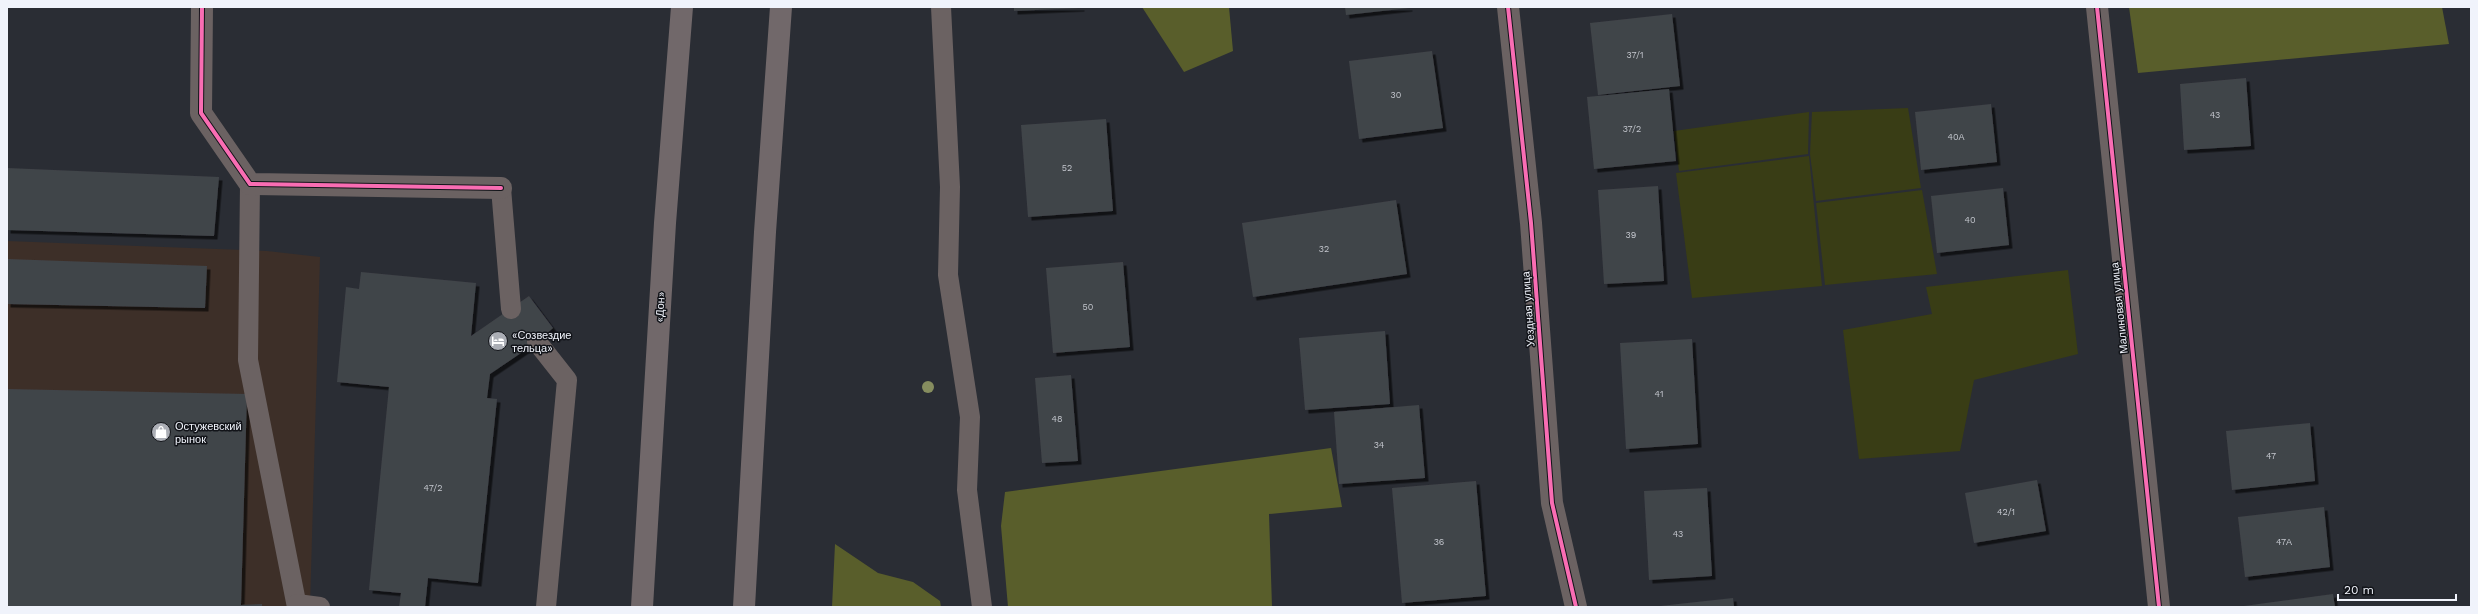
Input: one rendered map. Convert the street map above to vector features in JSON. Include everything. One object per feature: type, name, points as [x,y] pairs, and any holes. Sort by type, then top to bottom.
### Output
[{"type":"highway","name":"«Дон»","points":[[642,607],[665,223],[682,7]]},
{"type":"highway","points":[[744,607],[765,232],[781,7]]},
{"type":"street","points":[[202,7],[201,113],[250,184],[501,188]]},
{"type":"street","name":"Уездная улица","points":[[1508,7],[1531,223],[1552,503],[1576,607]]},
{"type":"street","name":"Малиновая улица","points":[[2097,7],[2159,607]]},
{"type":"lane","points":[[941,7],[950,187],[948,275],[970,417],[967,490],[982,607]]},
{"type":"lane","points":[[250,184],[248,360],[297,606],[320,607]]},
{"type":"lane","points":[[501,188],[511,310]]},
{"type":"lane","points":[[538,342],[567,380],[546,607]]},
{"type":"shaded area","name":"Остужевский рынок","points":[[7,241],[267,251],[320,257],[310,607],[7,607]]},
{"type":"green space","points":[[1142,7],[1229,7],[1233,51],[1184,72]]},
{"type":"green space","points":[[2129,7],[2442,7],[2449,44],[2138,73]]},
{"type":"green space","points":[[1908,108],[1921,188],[1816,201],[1810,154],[1812,112]]},
{"type":"green space","points":[[1809,112],[1808,154],[1679,171],[1674,131]]},
{"type":"green space","points":[[1809,156],[1822,286],[1692,298],[1676,173]]},
{"type":"green space","points":[[1922,190],[1937,274],[1825,285],[1816,203]]},
{"type":"green space","points":[[2068,270],[2078,354],[1974,380],[1960,451],[1859,459],[1843,330],[1932,314],[1926,287]]},
{"type":"green space","points":[[1331,448],[1342,507],[1269,514],[1272,607],[1008,607],[1001,526],[1005,492]]},
{"type":"green space","points":[[835,544],[878,573],[913,582],[940,601],[941,607],[832,607]]},
{"type":"building","points":[[1014,7],[1081,7],[1081,8],[1014,11]]},
{"type":"building","points":[[1345,7],[1409,7],[1409,8],[1346,15]]},
{"type":"building","points":[[1672,14],[1680,86],[1598,95],[1590,23]]},
{"type":"building","points":[[1432,51],[1443,128],[1359,139],[1349,61]]},
{"type":"building","points":[[2246,78],[2251,146],[2184,150],[2180,84]]},
{"type":"building","points":[[1669,89],[1676,161],[1594,169],[1587,97]]},
{"type":"building","points":[[1991,104],[1997,162],[1921,170],[1915,112]]},
{"type":"building","points":[[1106,119],[1113,211],[1028,217],[1021,125]]},
{"type":"building","points":[[7,168],[219,177],[214,236],[7,230]]},
{"type":"building","points":[[1658,186],[1664,281],[1604,284],[1598,190]]},
{"type":"building","points":[[2003,188],[2009,245],[1937,253],[1931,196]]},
{"type":"building","points":[[1396,200],[1407,274],[1253,297],[1242,223]]},
{"type":"building","points":[[7,259],[207,266],[205,308],[7,304]]},
{"type":"building","points":[[1123,262],[1130,347],[1053,353],[1046,268]]},
{"type":"building","points":[[361,272],[476,283],[471,336],[529,296],[553,328],[537,342],[490,374],[487,398],[497,399],[478,583],[428,578],[425,607],[399,607],[401,593],[369,590],[389,387],[337,382],[346,287],[359,289]]},
{"type":"building","points":[[1385,331],[1390,404],[1305,410],[1299,338]]},
{"type":"building","points":[[1692,339],[1698,444],[1626,449],[1620,343]]},
{"type":"building","points":[[1071,375],[1078,461],[1042,463],[1035,378]]},
{"type":"building","points":[[7,389],[247,394],[241,605],[262,604],[262,607],[7,607]]},
{"type":"building","points":[[1419,405],[1425,478],[1339,484],[1334,412]]},
{"type":"building","points":[[2310,423],[2315,481],[2232,490],[2226,431]]},
{"type":"building","points":[[2037,480],[2046,531],[1974,543],[1965,493]]},
{"type":"building","points":[[1476,481],[1486,596],[1402,603],[1392,488]]},
{"type":"building","points":[[1707,488],[1712,576],[1649,580],[1644,491]]},
{"type":"building","points":[[2324,507],[2330,567],[2245,577],[2238,517]]},
{"type":"building","points":[[2333,594],[2335,607],[2244,607],[2244,606]]},
{"type":"building","points":[[1733,598],[1734,607],[1660,607],[1660,606]]},
{"type":"cycle path","points":[[202,7],[201,113],[250,184],[501,188]]},
{"type":"cycle path","points":[[1508,7],[1531,223],[1552,503],[1576,607]]},
{"type":"cycle path","points":[[2097,7],[2159,607]]},
{"type":"place","name":"«Созвездие тельца»","points":[[498,341]]},
{"type":"place","name":"Остужевский рынок","points":[[161,432]]}]
